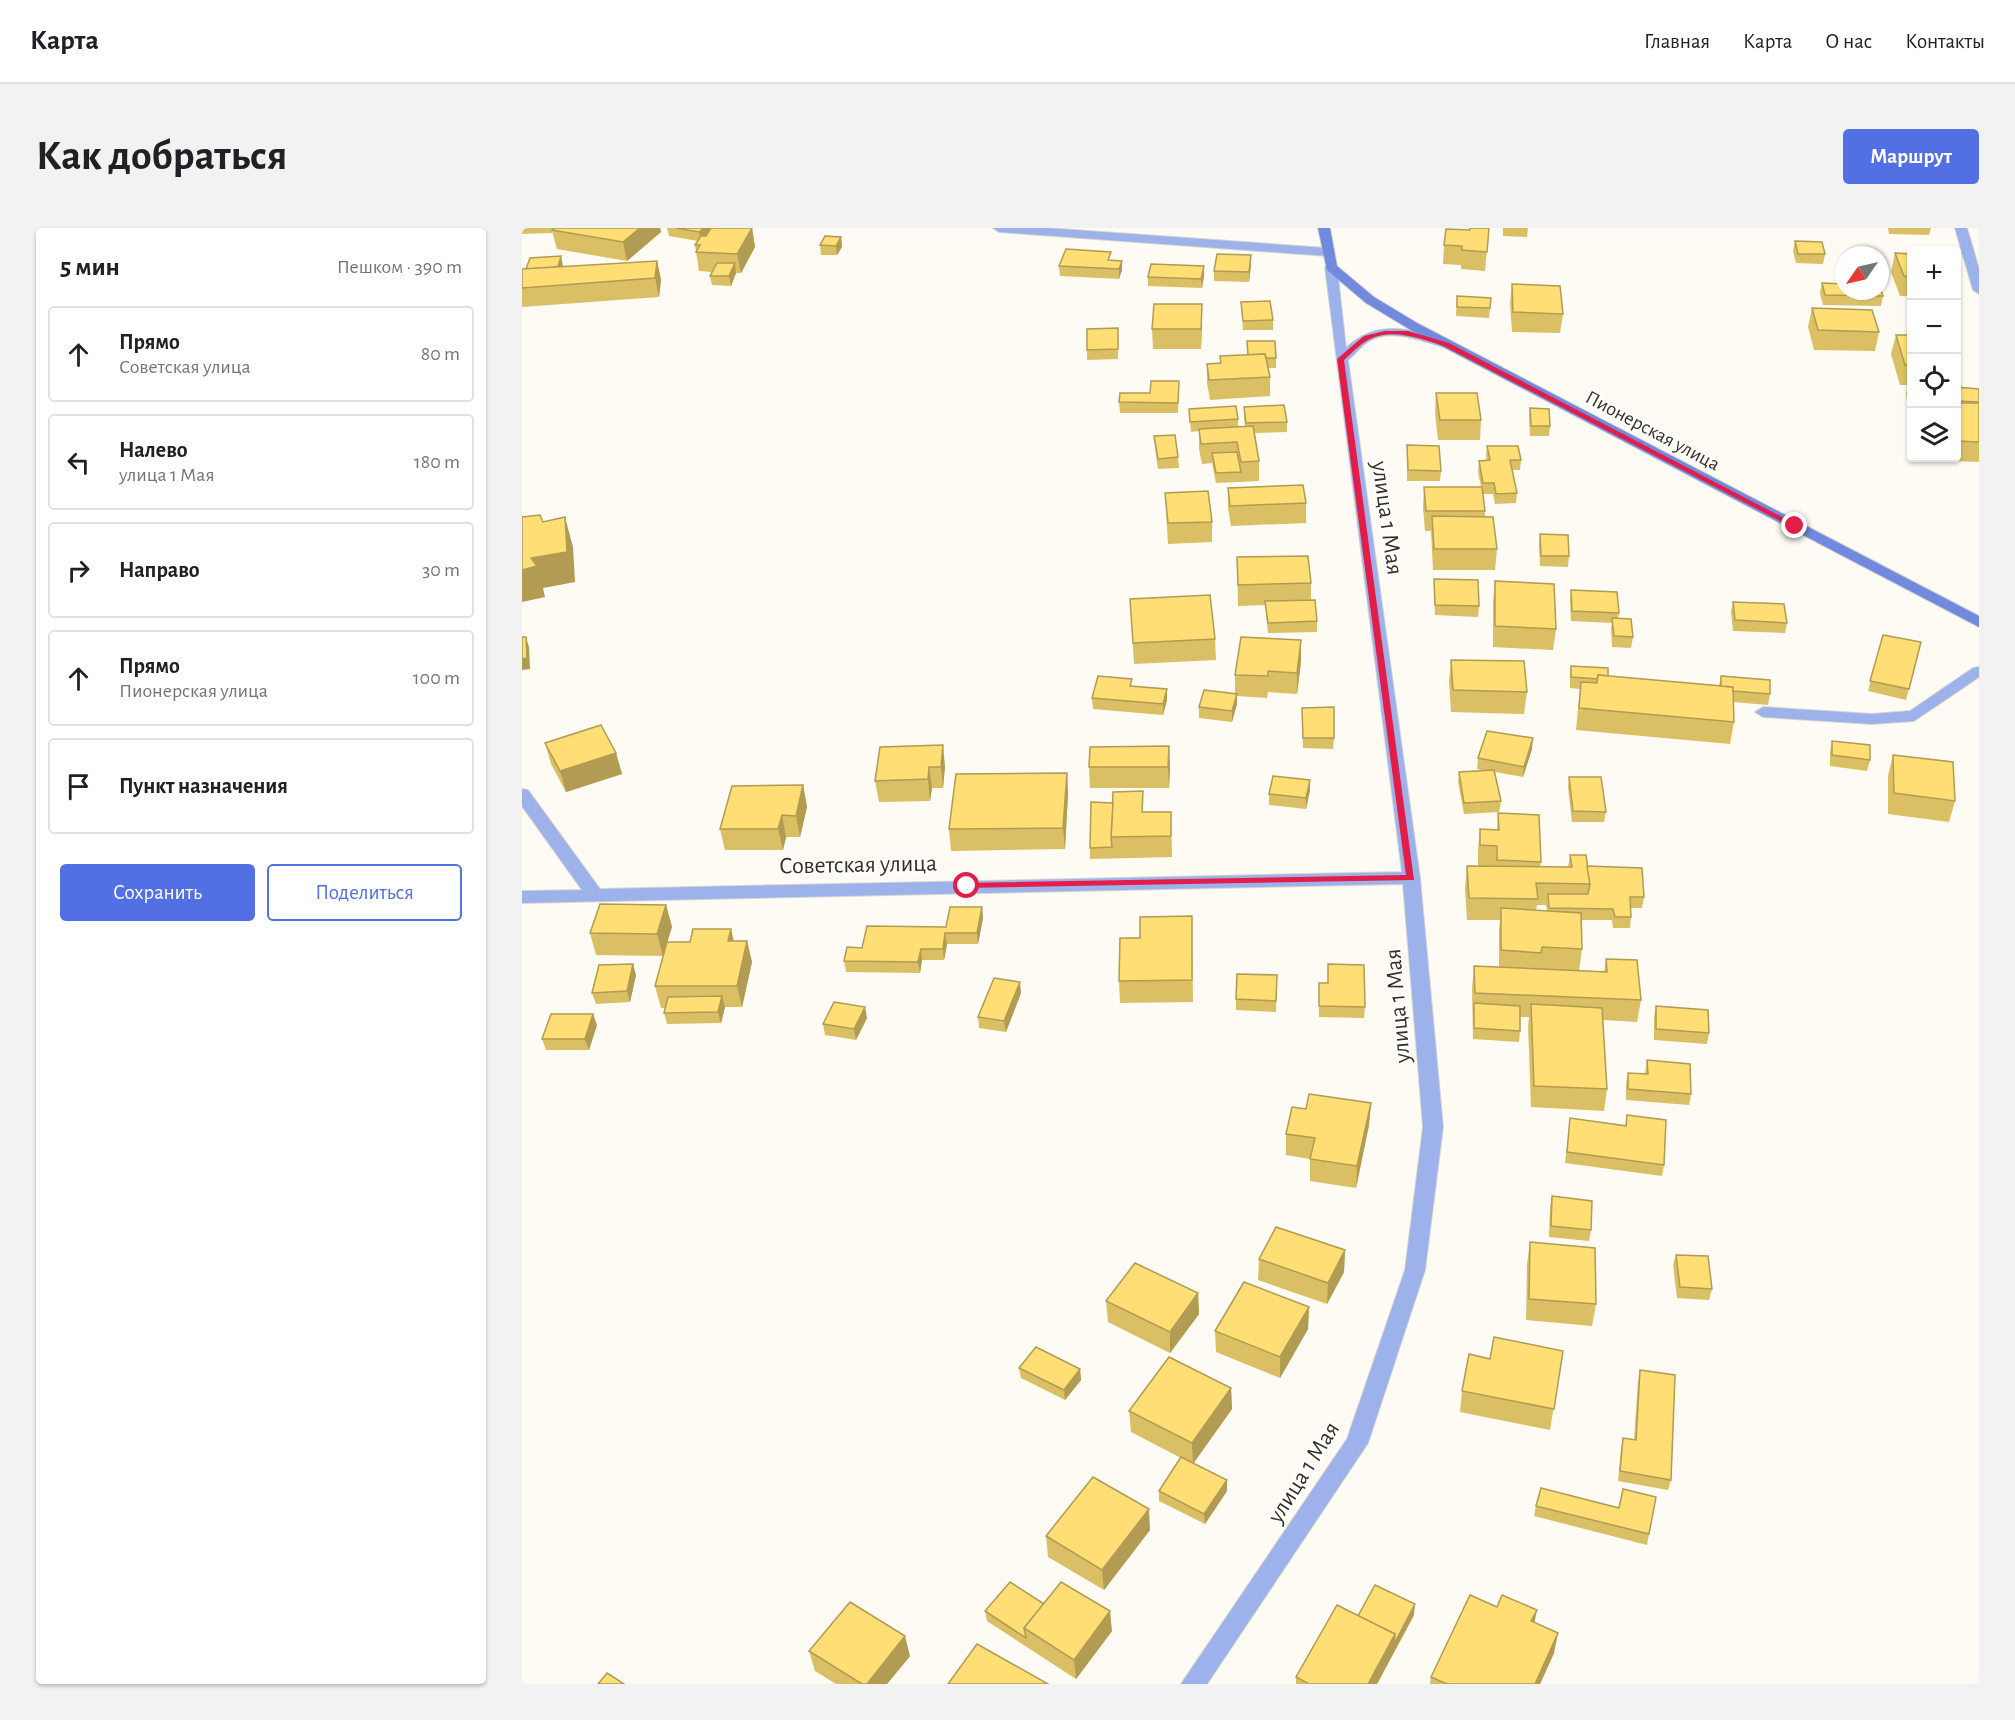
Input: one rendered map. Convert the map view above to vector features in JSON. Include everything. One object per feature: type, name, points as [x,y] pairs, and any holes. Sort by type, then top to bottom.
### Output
[{"type":"main road","name":"улица 1 Мая","points":[[1324,228],[1329,260]]},
{"type":"main road","name":"Пионерская улица","points":[[1329,260],[1370,300],[1447,344],[1979,622]]},
{"type":"street","points":[[999,228],[1329,260]]},
{"type":"street","points":[[1961,228],[1978,286]]},
{"type":"street","name":"улица 1 Мая","points":[[1193,1684],[1357,1443],[1415,1270],[1433,1127],[1411,878],[1329,260]]},
{"type":"street","points":[[1341,359],[1367,338],[1385,333],[1408,333],[1447,344]]},
{"type":"street","points":[[1763,712],[1872,718],[1914,716],[1979,671]]},
{"type":"street","points":[[522,794],[593,893]]},
{"type":"street","name":"Советская улица","points":[[522,897],[593,893],[1411,878]]},
{"type":"building","points":[[555,228],[640,228],[623,242],[552,230]]},
{"type":"building","points":[[676,228],[704,228],[699,232]]},
{"type":"building","points":[[711,228],[752,228],[737,254],[696,252],[700,245],[695,245],[701,236],[706,236]]},
{"type":"building","points":[[1470,228],[1489,228],[1487,252],[1462,250],[1462,246],[1444,245],[1446,229],[1470,230]]},
{"type":"building","points":[[825,236],[841,237],[836,246],[820,245]]},
{"type":"building","points":[[1795,241],[1822,242],[1825,254],[1798,254]]},
{"type":"building","points":[[1066,249],[1111,252],[1108,260],[1122,261],[1119,269],[1059,266]]},
{"type":"building","points":[[1895,253],[1907,254],[1907,276],[1904,276]]},
{"type":"building","points":[[1217,254],[1251,255],[1249,272],[1214,271]]},
{"type":"building","points":[[561,256],[558,267],[526,269],[530,258]]},
{"type":"building","points":[[657,261],[655,278],[522,288],[522,269]]},
{"type":"building","points":[[717,263],[735,263],[729,276],[710,276]]},
{"type":"building","points":[[1151,264],[1204,266],[1201,279],[1148,277]]},
{"type":"building","points":[[1822,283],[1835,284],[1835,295],[1825,295]]},
{"type":"building","points":[[1512,284],[1560,286],[1563,314],[1513,312]]},
{"type":"building","points":[[1457,296],[1491,298],[1490,308],[1457,307]]},
{"type":"building","points":[[1270,301],[1273,320],[1243,321],[1241,302]]},
{"type":"building","points":[[1154,304],[1202,304],[1201,329],[1152,329]]},
{"type":"building","points":[[1812,308],[1872,310],[1879,332],[1818,330]]},
{"type":"building","points":[[1118,328],[1118,349],[1087,350],[1087,329]]},
{"type":"building","points":[[1896,335],[1907,335],[1907,365],[1905,365]]},
{"type":"building","points":[[1247,341],[1275,341],[1276,358],[1266,358],[1265,354],[1248,355]]},
{"type":"building","points":[[1265,354],[1270,377],[1209,380],[1207,364],[1221,363],[1220,356]]},
{"type":"building","points":[[1151,381],[1179,381],[1178,403],[1119,402],[1120,393],[1150,393]]},
{"type":"building","points":[[1961,387],[1979,389],[1979,402],[1961,401]]},
{"type":"building","points":[[1436,393],[1477,393],[1481,420],[1440,420]]},
{"type":"building","points":[[1961,403],[1979,403],[1979,442],[1961,441]]},
{"type":"building","points":[[1284,405],[1287,422],[1246,423],[1244,407]]},
{"type":"building","points":[[1236,406],[1238,419],[1190,422],[1189,409]]},
{"type":"building","points":[[1530,408],[1549,409],[1550,426],[1531,426]]},
{"type":"building","points":[[1253,426],[1259,461],[1241,462],[1237,442],[1201,444],[1199,429]]},
{"type":"building","points":[[1175,435],[1178,457],[1158,459],[1154,436]]},
{"type":"building","points":[[1407,445],[1439,446],[1441,471],[1408,470]]},
{"type":"building","points":[[1487,446],[1518,446],[1521,460],[1510,460],[1517,493],[1496,494],[1494,483],[1483,483],[1479,461],[1490,460]]},
{"type":"building","points":[[1237,452],[1241,472],[1216,473],[1212,453]]},
{"type":"building","points":[[1303,485],[1306,503],[1230,506],[1228,488]]},
{"type":"building","points":[[1424,487],[1482,487],[1485,511],[1426,511]]},
{"type":"building","points":[[1208,491],[1212,522],[1168,523],[1165,493]]},
{"type":"building","points":[[540,515],[543,522],[565,517],[567,552],[531,558],[537,566],[522,570],[522,517]]},
{"type":"building","points":[[1432,516],[1493,517],[1497,549],[1434,549]]},
{"type":"building","points":[[1540,534],[1568,535],[1569,556],[1541,556]]},
{"type":"building","points":[[1308,556],[1311,583],[1238,585],[1237,557]]},
{"type":"building","points":[[1434,579],[1478,580],[1479,606],[1435,605]]},
{"type":"building","points":[[1495,581],[1554,584],[1556,629],[1495,626]]},
{"type":"building","points":[[1571,590],[1617,592],[1619,613],[1572,611]]},
{"type":"building","points":[[1210,595],[1215,639],[1133,643],[1130,599]]},
{"type":"building","points":[[1315,600],[1317,621],[1268,623],[1265,601]]},
{"type":"building","points":[[1733,602],[1784,604],[1787,623],[1735,620]]},
{"type":"building","points":[[1612,618],[1631,619],[1633,637],[1614,636]]},
{"type":"building","points":[[1883,635],[1921,642],[1909,689],[1870,681]]},
{"type":"building","points":[[522,637],[526,637],[527,658],[522,659]]},
{"type":"building","points":[[1241,637],[1301,640],[1297,673],[1268,671],[1268,676],[1235,675]]},
{"type":"building","points":[[1451,660],[1524,661],[1527,692],[1453,690]]},
{"type":"building","points":[[1571,666],[1608,668],[1608,676],[1598,675],[1598,679],[1571,677]]},
{"type":"building","points":[[1598,675],[1733,687],[1734,722],[1579,708],[1581,682],[1597,683]]},
{"type":"building","points":[[1098,676],[1132,679],[1130,686],[1167,689],[1163,704],[1092,698]]},
{"type":"building","points":[[1721,676],[1770,680],[1770,694],[1733,691],[1733,687],[1721,686]]},
{"type":"building","points":[[1204,690],[1237,694],[1232,711],[1199,707]]},
{"type":"building","points":[[1334,707],[1334,738],[1303,738],[1302,708]]},
{"type":"building","points":[[601,725],[616,753],[560,771],[545,743]]},
{"type":"building","points":[[1487,731],[1533,738],[1524,767],[1478,758]]},
{"type":"building","points":[[1832,741],[1870,745],[1870,760],[1832,755]]},
{"type":"building","points":[[943,745],[941,767],[929,767],[928,779],[875,781],[880,747]]},
{"type":"building","points":[[1169,746],[1168,767],[1089,767],[1090,747]]},
{"type":"building","points":[[1893,755],[1953,762],[1955,801],[1894,793]]},
{"type":"building","points":[[1494,770],[1501,801],[1464,803],[1459,772]]},
{"type":"building","points":[[1067,773],[1063,828],[949,829],[956,774]]},
{"type":"building","points":[[1273,776],[1310,780],[1306,798],[1269,794]]},
{"type":"building","points":[[1569,777],[1601,777],[1606,812],[1573,811]]},
{"type":"building","points":[[803,785],[796,816],[782,815],[778,829],[720,829],[732,786]]},
{"type":"building","points":[[1143,791],[1142,812],[1171,812],[1171,836],[1111,837],[1113,792]]},
{"type":"building","points":[[1091,802],[1113,803],[1112,847],[1090,848]]},
{"type":"building","points":[[1498,813],[1539,815],[1541,862],[1497,860],[1497,846],[1480,845],[1480,829],[1499,830]]},
{"type":"building","points":[[1570,855],[1586,855],[1590,884],[1536,883],[1538,899],[1469,898],[1467,866],[1572,867]]},
{"type":"building","points":[[1587,866],[1642,868],[1644,897],[1630,897],[1631,917],[1615,917],[1613,909],[1549,908],[1548,894],[1588,894],[1590,884]]},
{"type":"building","points":[[600,904],[666,905],[657,934],[590,933]]},
{"type":"building","points":[[950,907],[982,907],[977,933],[945,933],[943,949],[921,949],[918,962],[844,961],[847,947],[862,948],[867,926],[946,927]]},
{"type":"building","points":[[1501,908],[1581,913],[1582,949],[1542,947],[1541,953],[1501,950]]},
{"type":"building","points":[[1192,916],[1192,980],[1119,981],[1120,938],[1140,938],[1140,917]]},
{"type":"building","points":[[693,929],[731,929],[728,941],[747,941],[737,986],[655,986],[667,942],[690,942]]},
{"type":"building","points":[[1606,959],[1637,960],[1641,1000],[1475,993],[1474,966],[1607,972]]},
{"type":"building","points":[[633,964],[627,991],[592,993],[599,965]]},
{"type":"building","points":[[1328,964],[1364,965],[1365,1007],[1319,1006],[1319,983],[1328,983]]},
{"type":"building","points":[[1237,974],[1277,975],[1276,1001],[1236,999]]},
{"type":"building","points":[[994,978],[1020,982],[1004,1021],[978,1017]]},
{"type":"building","points":[[722,996],[718,1012],[664,1013],[668,997]]},
{"type":"building","points":[[834,1002],[865,1007],[854,1029],[823,1024]]},
{"type":"building","points":[[1474,1003],[1520,1006],[1520,1031],[1474,1028]]},
{"type":"building","points":[[1531,1004],[1602,1008],[1607,1089],[1534,1086]]},
{"type":"building","points":[[1656,1006],[1708,1010],[1709,1033],[1656,1029]]},
{"type":"building","points":[[551,1014],[593,1014],[585,1039],[542,1039]]},
{"type":"building","points":[[1647,1060],[1690,1064],[1691,1094],[1628,1089],[1628,1073],[1648,1074]]},
{"type":"building","points":[[1309,1094],[1371,1103],[1357,1166],[1310,1159],[1315,1138],[1286,1134],[1292,1107],[1306,1109]]},
{"type":"building","points":[[1627,1115],[1666,1120],[1664,1165],[1567,1152],[1570,1118],[1626,1126]]},
{"type":"building","points":[[1552,1196],[1592,1201],[1591,1230],[1551,1226]]},
{"type":"building","points":[[1276,1227],[1345,1250],[1328,1283],[1259,1259]]},
{"type":"building","points":[[1530,1242],[1595,1248],[1596,1304],[1529,1299]]},
{"type":"building","points":[[1676,1255],[1708,1256],[1712,1289],[1680,1287]]},
{"type":"building","points":[[1135,1263],[1198,1293],[1170,1332],[1106,1301]]},
{"type":"building","points":[[1244,1282],[1309,1307],[1280,1357],[1215,1331]]},
{"type":"building","points":[[1494,1337],[1563,1351],[1554,1409],[1462,1391],[1469,1354],[1490,1359]]},
{"type":"building","points":[[1036,1347],[1080,1369],[1064,1390],[1019,1368]]},
{"type":"building","points":[[1169,1357],[1231,1388],[1192,1443],[1129,1411]]},
{"type":"building","points":[[1640,1370],[1675,1375],[1671,1480],[1620,1471],[1623,1438],[1636,1440]]},
{"type":"building","points":[[1181,1457],[1227,1480],[1204,1514],[1159,1491]]},
{"type":"building","points":[[1093,1477],[1149,1509],[1102,1570],[1046,1536]]},
{"type":"building","points":[[1541,1488],[1619,1508],[1623,1489],[1656,1497],[1649,1534],[1536,1506]]},
{"type":"building","points":[[1010,1582],[1044,1604],[1024,1628],[1026,1638],[985,1611]]},
{"type":"building","points":[[1061,1582],[1110,1611],[1074,1660],[1024,1628]]},
{"type":"building","points":[[1375,1585],[1415,1604],[1394,1644],[1395,1634],[1358,1616]]},
{"type":"building","points":[[1470,1595],[1497,1607],[1502,1595],[1537,1610],[1531,1621],[1558,1633],[1535,1684],[1447,1684],[1431,1677]]},
{"type":"building","points":[[850,1602],[905,1636],[867,1684],[862,1684],[809,1651]]},
{"type":"building","points":[[1337,1605],[1395,1634],[1368,1684],[1309,1684],[1296,1677]]},
{"type":"building","points":[[977,1644],[1048,1684],[948,1684]]},
{"type":"building","points":[[607,1673],[624,1684],[598,1684]]},
{"type":"route","points":[[967,886],[1411,878],[1341,359],[1367,338],[1385,333],[1408,333],[1447,344],[1795,526]]}]
